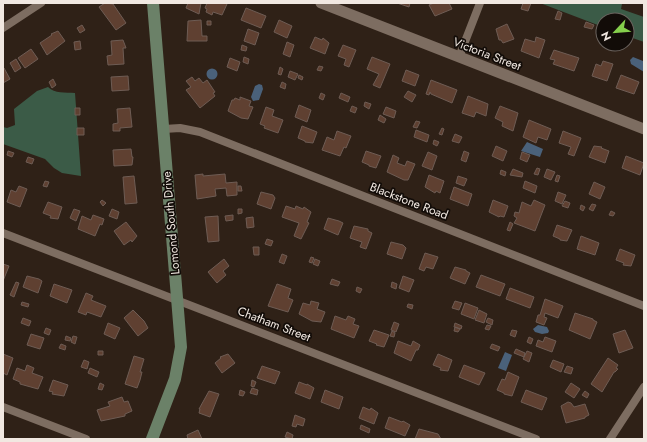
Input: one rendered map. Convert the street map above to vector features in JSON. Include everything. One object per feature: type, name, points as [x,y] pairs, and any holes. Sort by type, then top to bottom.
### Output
[{"type":"main road","name":"Lomond South Drive","points":[[152,439],[176,379],[179,361],[180,332],[153,3]]},
{"type":"street","points":[[3,28],[41,3]]},
{"type":"street","name":"Victoria Street","points":[[321,3],[644,129]]},
{"type":"street","points":[[459,57],[480,3]]},
{"type":"street","name":"Blackstone Road","points":[[164,129],[180,128],[200,132],[644,306]]},
{"type":"street","name":"Chatham Street","points":[[3,233],[178,299],[536,439]]},
{"type":"street","points":[[610,439],[644,387]]},
{"type":"street","points":[[3,407],[86,439]]},
{"type":"green space","points":[[540,3],[622,4],[621,9],[630,12],[595,12],[595,24]]},
{"type":"green space","points":[[635,14],[644,17],[644,42],[635,39]]},
{"type":"green space","points":[[48,87],[57,92],[75,93],[81,176],[62,173],[54,168],[45,159],[3,144],[3,127],[7,128],[15,125],[14,109],[37,91]]},
{"type":"water","points":[[633,57],[643,61],[644,72],[631,64],[630,60]]},
{"type":"water","points":[[212,68],[216,70],[218,74],[216,78],[212,80],[208,78],[206,74],[208,70]]},
{"type":"water","points":[[259,84],[262,85],[263,89],[259,100],[253,101],[251,97],[255,86]]},
{"type":"water","points":[[527,142],[543,149],[540,157],[521,151]]},
{"type":"water","points":[[538,325],[547,327],[549,331],[548,333],[542,334],[535,332],[533,329]]},
{"type":"water","points":[[505,352],[512,355],[506,371],[498,368]]},
{"type":"building","points":[[105,3],[113,4],[126,23],[116,30],[99,7]]},
{"type":"building","points":[[188,3],[201,3],[199,14],[186,8]]},
{"type":"building","points":[[207,3],[227,4],[222,15],[213,12],[212,15],[206,12],[207,9],[205,8]]},
{"type":"building","points":[[397,3],[410,3],[409,7]]},
{"type":"building","points":[[434,3],[449,3],[452,9],[435,16],[429,5]]},
{"type":"building","points":[[523,3],[531,3],[528,11],[521,9]]},
{"type":"building","points":[[246,8],[266,16],[261,28],[241,20]]},
{"type":"building","points":[[558,11],[562,13],[560,20],[555,19]]},
{"type":"building","points":[[201,20],[202,36],[207,36],[207,41],[187,41],[188,21]]},
{"type":"building","points":[[279,20],[292,26],[287,38],[274,32]]},
{"type":"building","points":[[207,21],[211,21],[211,25],[207,25]]},
{"type":"building","points":[[586,22],[594,25],[592,29],[584,27]]},
{"type":"building","points":[[507,24],[514,39],[503,43],[499,40],[496,29]]},
{"type":"building","points":[[82,25],[85,30],[80,33],[77,28]]},
{"type":"building","points":[[248,29],[259,33],[255,45],[244,41]]},
{"type":"building","points":[[58,31],[65,41],[47,55],[40,43],[52,35],[51,34]]},
{"type":"building","points":[[315,37],[322,40],[323,38],[329,43],[325,54],[310,48]]},
{"type":"building","points":[[536,37],[545,40],[539,58],[521,51],[525,39],[535,42]]},
{"type":"building","points":[[123,40],[126,48],[123,48],[124,64],[108,65],[107,56],[112,55],[111,41]]},
{"type":"building","points":[[80,41],[81,49],[75,50],[74,42]]},
{"type":"building","points":[[287,42],[294,45],[290,57],[283,54]]},
{"type":"building","points":[[242,45],[247,47],[246,51],[241,50]]},
{"type":"building","points":[[343,45],[356,50],[349,67],[344,65],[346,59],[338,56]]},
{"type":"building","points":[[31,49],[38,59],[25,68],[18,58]]},
{"type":"building","points":[[554,50],[579,58],[574,71],[553,64],[555,60],[550,59]]},
{"type":"building","points":[[244,57],[249,59],[248,64],[243,62]]},
{"type":"building","points":[[372,57],[390,64],[380,88],[373,85],[379,74],[367,69]]},
{"type":"building","points":[[230,58],[240,62],[237,71],[227,67]]},
{"type":"building","points":[[16,59],[21,68],[15,72],[10,63]]},
{"type":"building","points":[[603,61],[613,64],[607,81],[592,76],[596,64],[601,66]]},
{"type":"building","points":[[319,66],[323,67],[321,71],[317,70]]},
{"type":"building","points":[[280,67],[283,69],[281,75],[278,74]]},
{"type":"building","points":[[4,68],[10,79],[3,83],[3,69]]},
{"type":"building","points":[[406,70],[419,75],[415,86],[402,81]]},
{"type":"building","points":[[290,71],[298,74],[295,80],[288,77]]},
{"type":"building","points":[[299,75],[303,77],[302,80],[298,78]]},
{"type":"building","points":[[621,75],[639,82],[634,94],[616,88]]},
{"type":"building","points":[[128,76],[129,90],[112,91],[111,77]]},
{"type":"building","points":[[192,77],[195,81],[199,78],[203,83],[207,80],[215,92],[213,93],[215,96],[200,108],[186,90],[191,87],[186,81]]},
{"type":"building","points":[[53,79],[56,85],[52,88],[49,82]]},
{"type":"building","points":[[431,80],[457,90],[452,103],[431,94],[430,92],[429,95],[426,94]]},
{"type":"building","points":[[282,82],[286,84],[285,89],[280,87]]},
{"type":"building","points":[[408,91],[416,95],[412,102],[404,97]]},
{"type":"building","points":[[321,93],[325,95],[323,100],[319,98]]},
{"type":"building","points":[[341,93],[350,97],[348,102],[339,98]]},
{"type":"building","points":[[468,96],[488,104],[486,116],[476,112],[474,117],[462,113]]},
{"type":"building","points":[[240,97],[251,101],[249,106],[253,107],[248,119],[241,118],[228,111],[232,100],[235,98],[240,100]]},
{"type":"building","points":[[365,102],[371,104],[369,109],[364,106]]},
{"type":"building","points":[[299,105],[311,110],[307,122],[295,117]]},
{"type":"building","points":[[352,106],[357,108],[355,113],[350,111]]},
{"type":"building","points":[[500,106],[518,113],[513,131],[502,126],[503,122],[495,118]]},
{"type":"building","points":[[266,107],[274,110],[272,116],[283,120],[278,133],[264,128],[265,126],[260,124]]},
{"type":"building","points":[[386,107],[396,111],[394,118],[383,114]]},
{"type":"building","points":[[75,108],[80,108],[80,115],[75,115]]},
{"type":"building","points":[[130,108],[132,127],[120,128],[120,131],[113,131],[113,124],[118,123],[117,109]]},
{"type":"building","points":[[380,115],[386,119],[384,123],[378,120]]},
{"type":"building","points":[[529,120],[551,129],[547,140],[538,137],[536,143],[523,137]]},
{"type":"building","points":[[416,121],[420,122],[417,128],[413,127]]},
{"type":"building","points":[[302,126],[317,132],[313,143],[305,142],[298,138]]},
{"type":"building","points":[[77,128],[84,128],[84,135],[77,135]]},
{"type":"building","points":[[442,128],[444,129],[442,135],[439,134]]},
{"type":"building","points":[[416,130],[429,135],[427,142],[414,137]]},
{"type":"building","points":[[337,131],[351,136],[346,148],[344,147],[340,156],[322,150],[327,137],[334,140]]},
{"type":"building","points":[[563,131],[581,138],[574,156],[568,154],[571,147],[559,143]]},
{"type":"building","points":[[455,134],[462,137],[459,143],[452,141]]},
{"type":"building","points":[[434,140],[439,142],[437,146],[433,144]]},
{"type":"building","points":[[496,146],[507,151],[503,161],[492,156]]},
{"type":"building","points":[[594,146],[602,147],[601,148],[609,151],[605,163],[589,157]]},
{"type":"building","points":[[131,149],[133,157],[132,165],[114,166],[113,150]]},
{"type":"building","points":[[8,151],[14,153],[12,157],[7,155]]},
{"type":"building","points":[[366,151],[381,156],[376,168],[362,162]]},
{"type":"building","points":[[464,151],[469,153],[466,162],[461,160]]},
{"type":"building","points":[[428,152],[437,156],[432,170],[422,166]]},
{"type":"building","points":[[522,152],[530,155],[527,162],[520,159]]},
{"type":"building","points":[[393,155],[399,158],[397,163],[405,166],[407,161],[415,164],[408,180],[404,180],[387,172]]},
{"type":"building","points":[[626,156],[644,163],[640,175],[622,168]]},
{"type":"building","points":[[28,157],[34,159],[32,164],[26,162]]},
{"type":"building","points":[[537,168],[540,169],[538,175],[534,174]]},
{"type":"building","points":[[513,169],[523,173],[522,177],[510,175]]},
{"type":"building","points":[[547,169],[555,172],[551,180],[544,177]]},
{"type":"building","points":[[501,170],[506,172],[505,176],[500,174]]},
{"type":"building","points":[[203,174],[203,176],[225,174],[226,183],[237,182],[237,195],[227,196],[226,188],[215,189],[216,196],[197,199],[195,175]]},
{"type":"building","points":[[429,175],[444,181],[440,193],[436,191],[435,193],[425,187]]},
{"type":"building","points":[[557,175],[560,176],[558,182],[555,181]]},
{"type":"building","points":[[134,176],[137,203],[125,204],[123,177]]},
{"type":"building","points":[[458,176],[467,179],[464,186],[456,183]]},
{"type":"building","points":[[45,181],[49,182],[47,187],[43,186]]},
{"type":"building","points":[[525,181],[537,186],[535,193],[523,188]]},
{"type":"building","points":[[594,182],[605,187],[600,199],[589,194]]},
{"type":"building","points":[[19,186],[27,189],[20,207],[7,202],[11,190],[16,192]]},
{"type":"building","points":[[238,186],[241,186],[242,191],[238,191]]},
{"type":"building","points":[[454,187],[472,194],[468,206],[450,199]]},
{"type":"building","points":[[261,192],[273,195],[275,198],[271,209],[257,204]]},
{"type":"building","points":[[558,192],[566,195],[562,204],[555,201]]},
{"type":"building","points":[[102,200],[106,203],[103,206],[100,202]]},
{"type":"building","points":[[493,200],[508,206],[504,217],[499,217],[489,212]]},
{"type":"building","points":[[534,200],[545,205],[535,231],[514,223],[517,218],[514,216],[515,212],[519,213],[522,202],[531,206]]},
{"type":"building","points":[[565,201],[570,203],[568,208],[562,206]]},
{"type":"building","points":[[48,202],[62,207],[58,219],[50,218],[51,216],[43,213]]},
{"type":"building","points":[[592,204],[596,205],[593,211],[589,209]]},
{"type":"building","points":[[581,205],[585,207],[583,211],[580,209]]},
{"type":"building","points":[[286,206],[295,209],[296,206],[303,209],[304,207],[311,212],[307,222],[309,223],[301,239],[294,236],[299,223],[282,217]]},
{"type":"building","points":[[74,209],[80,211],[76,221],[70,218]]},
{"type":"building","points":[[112,209],[119,212],[117,219],[109,216]]},
{"type":"building","points":[[238,209],[242,209],[242,213],[238,214]]},
{"type":"building","points":[[611,211],[615,213],[613,216],[609,215]]},
{"type":"building","points":[[93,215],[104,219],[95,236],[78,229],[82,216],[91,220]]},
{"type":"building","points":[[233,215],[233,220],[226,221],[225,216]]},
{"type":"building","points":[[218,216],[219,241],[208,242],[205,217]]},
{"type":"building","points":[[253,217],[254,227],[247,228],[246,218]]},
{"type":"building","points":[[328,218],[343,223],[338,235],[324,229]]},
{"type":"building","points":[[126,222],[137,236],[132,242],[131,240],[124,245],[114,231]]},
{"type":"building","points":[[510,222],[513,224],[510,231],[507,230]]},
{"type":"building","points":[[557,225],[572,230],[567,241],[560,240],[553,236]]},
{"type":"building","points":[[354,226],[368,229],[368,231],[372,233],[366,249],[360,247],[362,242],[350,238]]},
{"type":"building","points":[[581,236],[599,243],[595,255],[577,249]]},
{"type":"building","points":[[267,239],[273,241],[271,246],[265,244]]},
{"type":"building","points":[[391,242],[403,245],[406,248],[402,259],[387,254]]},
{"type":"building","points":[[253,247],[259,247],[259,255],[254,255]]},
{"type":"building","points":[[620,249],[635,255],[631,266],[623,265],[624,263],[616,260]]},
{"type":"building","points":[[425,253],[438,257],[433,269],[426,267],[424,271],[419,269]]},
{"type":"building","points":[[282,254],[287,256],[284,264],[279,262]]},
{"type":"building","points":[[311,257],[314,258],[312,263],[309,262]]},
{"type":"building","points":[[224,259],[229,266],[223,271],[226,275],[217,283],[208,272]]},
{"type":"building","points":[[315,259],[320,261],[318,266],[313,264]]},
{"type":"building","points":[[3,264],[9,266],[3,281]]},
{"type":"building","points":[[455,267],[466,270],[470,273],[465,284],[450,278]]},
{"type":"building","points":[[481,275],[505,284],[500,296],[476,287]]},
{"type":"building","points":[[27,276],[42,281],[38,293],[23,287]]},
{"type":"building","points":[[403,276],[414,280],[409,292],[399,288]]},
{"type":"building","points":[[332,279],[340,282],[338,286],[330,284]]},
{"type":"building","points":[[16,282],[19,283],[14,297],[10,295]]},
{"type":"building","points":[[392,282],[397,284],[396,289],[391,287]]},
{"type":"building","points":[[54,284],[72,290],[67,303],[50,296]]},
{"type":"building","points":[[277,284],[291,289],[288,298],[293,300],[288,312],[268,306]]},
{"type":"building","points":[[357,287],[362,289],[360,293],[356,291]]},
{"type":"building","points":[[510,288],[534,297],[530,308],[506,299]]},
{"type":"building","points":[[86,293],[93,296],[91,300],[106,306],[101,317],[87,312],[86,315],[78,312]]},
{"type":"building","points":[[545,299],[563,306],[558,318],[545,313],[544,317],[547,318],[544,325],[536,322]]},
{"type":"building","points":[[311,301],[319,303],[317,309],[325,312],[321,322],[312,321],[299,314],[303,303],[310,305]]},
{"type":"building","points":[[455,301],[462,303],[459,310],[452,308]]},
{"type":"building","points":[[22,302],[29,304],[28,307],[21,305]]},
{"type":"building","points":[[465,303],[478,308],[474,319],[461,314]]},
{"type":"building","points":[[408,304],[413,305],[412,309],[407,307]]},
{"type":"building","points":[[133,310],[144,321],[148,328],[138,336],[124,318]]},
{"type":"building","points":[[479,310],[487,314],[484,323],[475,320]]},
{"type":"building","points":[[575,313],[593,319],[597,322],[590,339],[569,330]]},
{"type":"building","points":[[335,316],[346,320],[348,316],[355,319],[353,324],[359,326],[354,338],[331,329]]},
{"type":"building","points":[[23,318],[31,321],[29,326],[21,323]]},
{"type":"building","points":[[488,318],[493,320],[492,325],[486,322]]},
{"type":"building","points":[[394,322],[399,324],[396,332],[391,330]]},
{"type":"building","points":[[108,323],[120,328],[115,339],[104,334]]},
{"type":"building","points":[[455,323],[462,326],[461,329],[454,327]]},
{"type":"building","points":[[487,325],[491,326],[489,330],[485,329]]},
{"type":"building","points":[[455,327],[460,329],[458,332],[454,331]]},
{"type":"building","points":[[46,328],[51,330],[49,335],[44,333]]},
{"type":"building","points":[[374,330],[389,335],[384,347],[369,341]]},
{"type":"building","points":[[512,330],[517,331],[515,337],[510,335]]},
{"type":"building","points":[[625,330],[633,348],[619,353],[613,334]]},
{"type":"building","points":[[392,331],[395,333],[394,337],[390,336]]},
{"type":"building","points":[[31,334],[44,338],[40,349],[27,345]]},
{"type":"building","points":[[66,336],[71,338],[70,341],[65,340]]},
{"type":"building","points":[[73,336],[77,337],[75,344],[71,342]]},
{"type":"building","points":[[529,337],[533,339],[531,344],[527,342]]},
{"type":"building","points":[[545,337],[556,341],[552,352],[536,346],[538,340],[543,342]]},
{"type":"building","points":[[398,341],[411,346],[413,341],[420,345],[411,361],[394,353]]},
{"type":"building","points":[[61,344],[66,346],[65,350],[59,348]]},
{"type":"building","points":[[492,344],[500,347],[498,351],[490,348]]},
{"type":"building","points":[[516,349],[525,353],[524,357],[514,353]]},
{"type":"building","points":[[98,351],[103,351],[103,355],[98,355]]},
{"type":"building","points":[[527,351],[532,353],[529,362],[523,359]]},
{"type":"building","points":[[3,354],[13,358],[7,375],[3,373]]},
{"type":"building","points":[[228,354],[235,363],[222,373],[215,363],[221,358],[220,357]]},
{"type":"building","points":[[438,354],[452,360],[448,371],[440,370],[441,368],[433,365]]},
{"type":"building","points":[[134,356],[144,359],[137,388],[125,384]]},
{"type":"building","points":[[608,358],[618,365],[616,368],[618,369],[614,372],[602,392],[591,384]]},
{"type":"building","points":[[84,360],[89,362],[87,369],[81,367]]},
{"type":"building","points":[[553,360],[564,364],[561,372],[550,367]]},
{"type":"building","points":[[27,365],[34,368],[32,373],[43,377],[38,389],[20,384],[20,382],[13,379],[17,368],[25,371]]},
{"type":"building","points":[[464,365],[485,373],[479,385],[459,377]]},
{"type":"building","points":[[262,366],[280,372],[275,384],[257,378]]},
{"type":"building","points":[[567,366],[573,368],[571,374],[564,372]]},
{"type":"building","points":[[90,368],[99,372],[97,377],[88,373]]},
{"type":"building","points":[[508,372],[519,377],[512,396],[497,390],[502,379],[505,380]]},
{"type":"building","points":[[53,380],[68,385],[64,396],[52,394],[53,392],[49,391]]},
{"type":"building","points":[[252,380],[256,382],[254,387],[251,386]]},
{"type":"building","points":[[299,382],[314,388],[310,399],[295,393]]},
{"type":"building","points":[[100,383],[104,385],[102,390],[98,389]]},
{"type":"building","points":[[571,383],[580,389],[574,398],[565,392]]},
{"type":"building","points":[[252,388],[258,390],[257,395],[250,393]]},
{"type":"building","points":[[240,390],[245,392],[243,396],[239,395]]},
{"type":"building","points":[[325,390],[343,397],[339,409],[321,402]]},
{"type":"building","points":[[526,390],[547,398],[542,410],[521,402]]},
{"type":"building","points":[[209,391],[219,394],[210,417],[199,413],[199,409]]},
{"type":"building","points":[[585,391],[589,394],[587,398],[582,395]]},
{"type":"building","points":[[122,397],[124,402],[128,401],[132,411],[125,414],[125,416],[101,421],[97,410],[110,406],[108,402]]},
{"type":"building","points":[[568,402],[574,407],[585,404],[589,415],[585,418],[566,423],[561,406]]},
{"type":"building","points":[[363,407],[370,410],[371,408],[378,413],[374,424],[359,418]]},
{"type":"building","points":[[295,415],[305,419],[303,426],[297,424],[296,427],[292,426]]},
{"type":"building","points":[[389,417],[402,422],[403,421],[410,425],[405,436],[385,428]]},
{"type":"building","points":[[361,425],[370,429],[369,433],[360,429]]},
{"type":"building","points":[[419,429],[438,434],[441,439],[415,439]]},
{"type":"building","points":[[198,430],[202,439],[188,439],[187,435]]},
{"type":"building","points":[[287,432],[293,435],[292,439],[285,437]]}]
